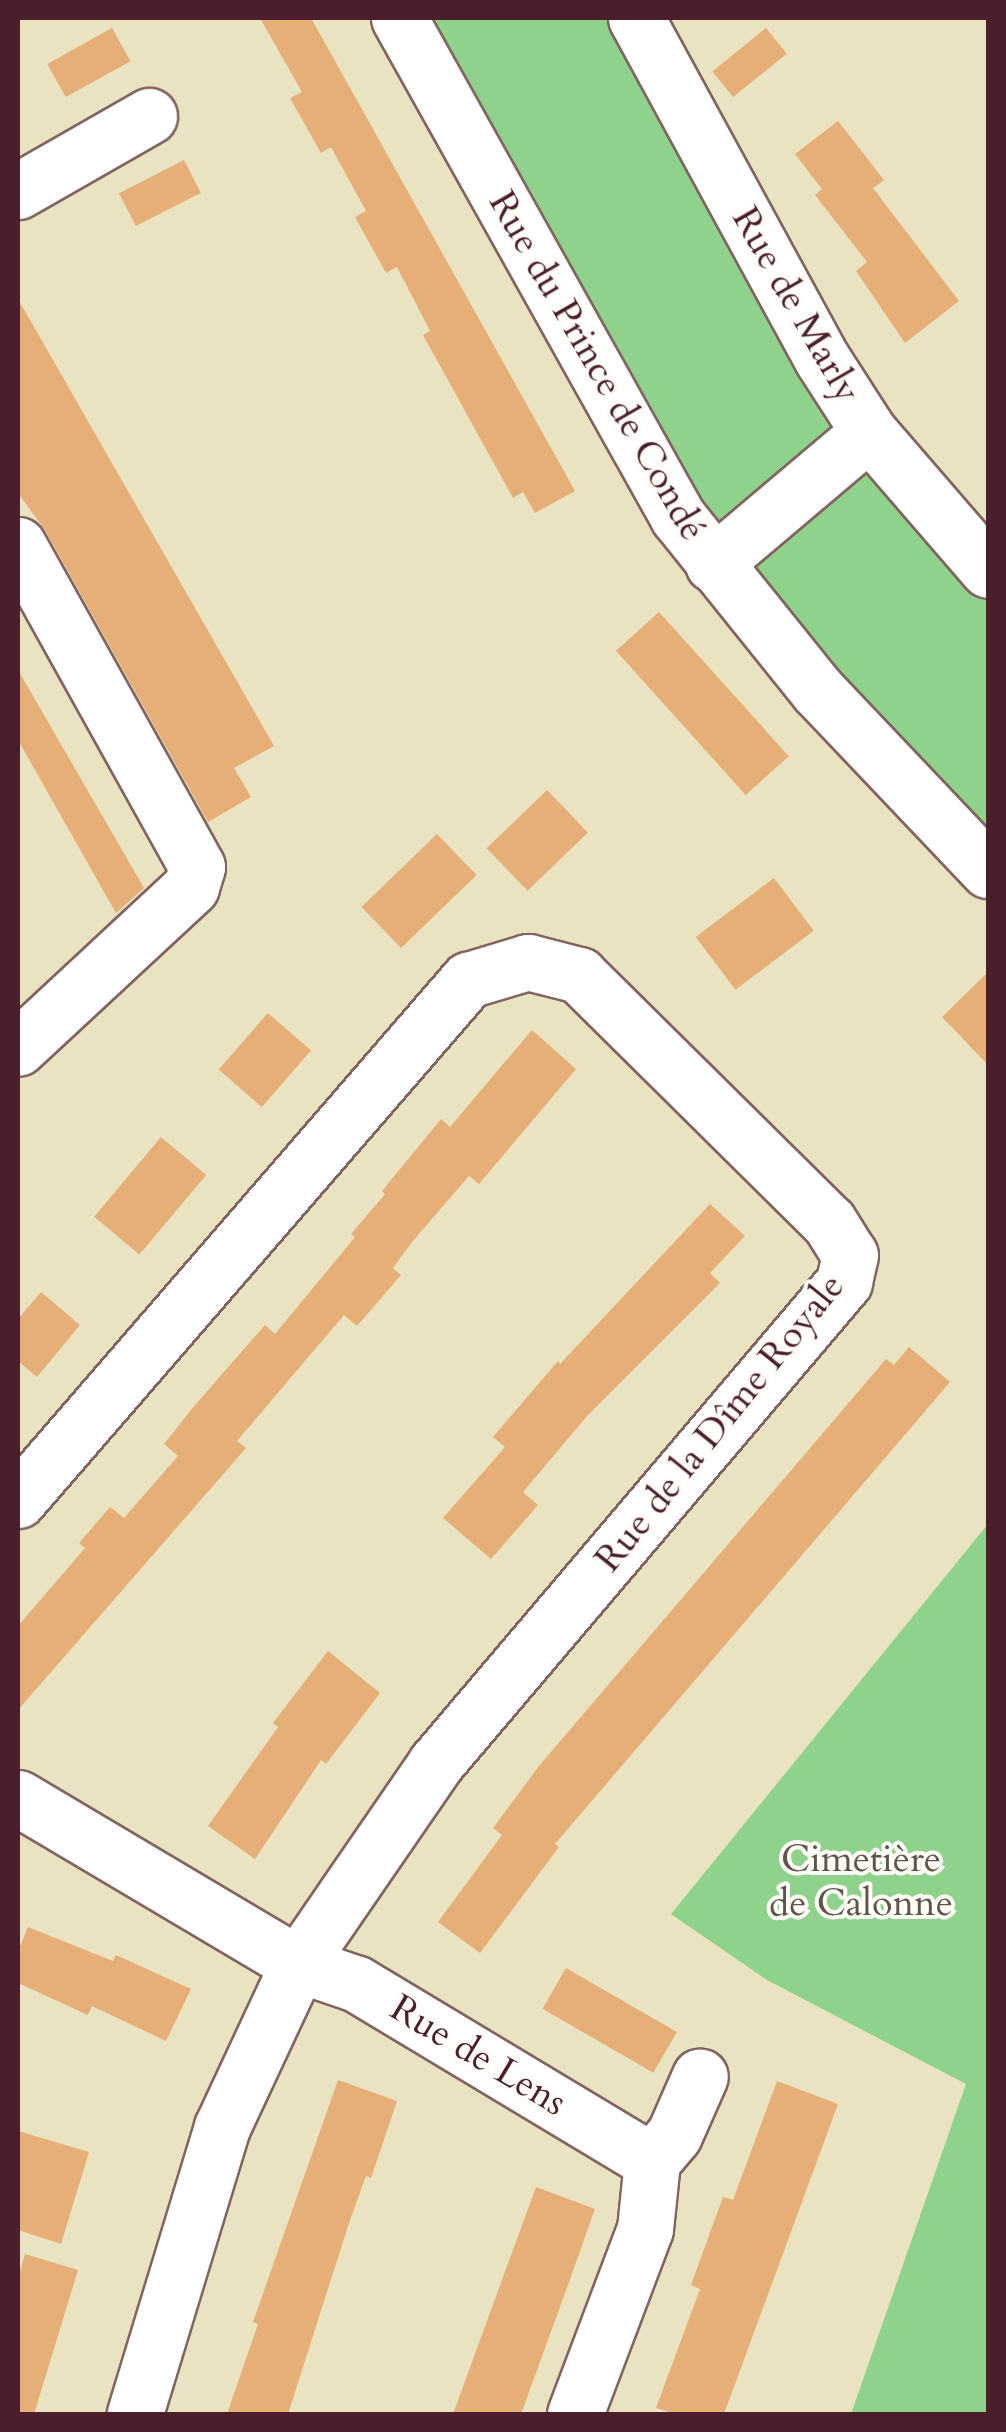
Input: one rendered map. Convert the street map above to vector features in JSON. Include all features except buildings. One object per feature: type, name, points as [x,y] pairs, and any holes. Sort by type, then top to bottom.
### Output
[{"type":"street","name":"Rue du Prince de Condé","points":[[398,18],[644,460],[713,564],[818,691],[988,870]]},
{"type":"street","name":"Rue de Marly","points":[[636,18],[822,358],[869,432],[988,570]]},
{"type":"street","points":[[18,191],[148,116]]},
{"type":"street","points":[[713,564],[869,432]]},
{"type":"street","points":[[18,545],[197,866],[191,887],[18,1048]]},
{"type":"street","name":"Rue de la Dîme Royale","points":[[18,1500],[468,980],[483,975],[528,962],[580,975],[828,1222],[850,1256],[844,1282],[436,1763],[298,1964],[222,2127],[135,2414]]},
{"type":"street","name":"Rue de Lens","points":[[18,1798],[298,1964],[357,1984],[652,2161]]},
{"type":"street","points":[[575,2414],[645,2229],[652,2161],[674,2135],[700,2076]]},
{"type":"green space","points":[[399,18],[614,18],[988,587],[988,833],[701,530]]},
{"type":"green space","name":"Cimetière de Calonne","points":[[988,1524],[988,2414],[851,2414],[966,2084],[767,1980],[671,1914]]}]
